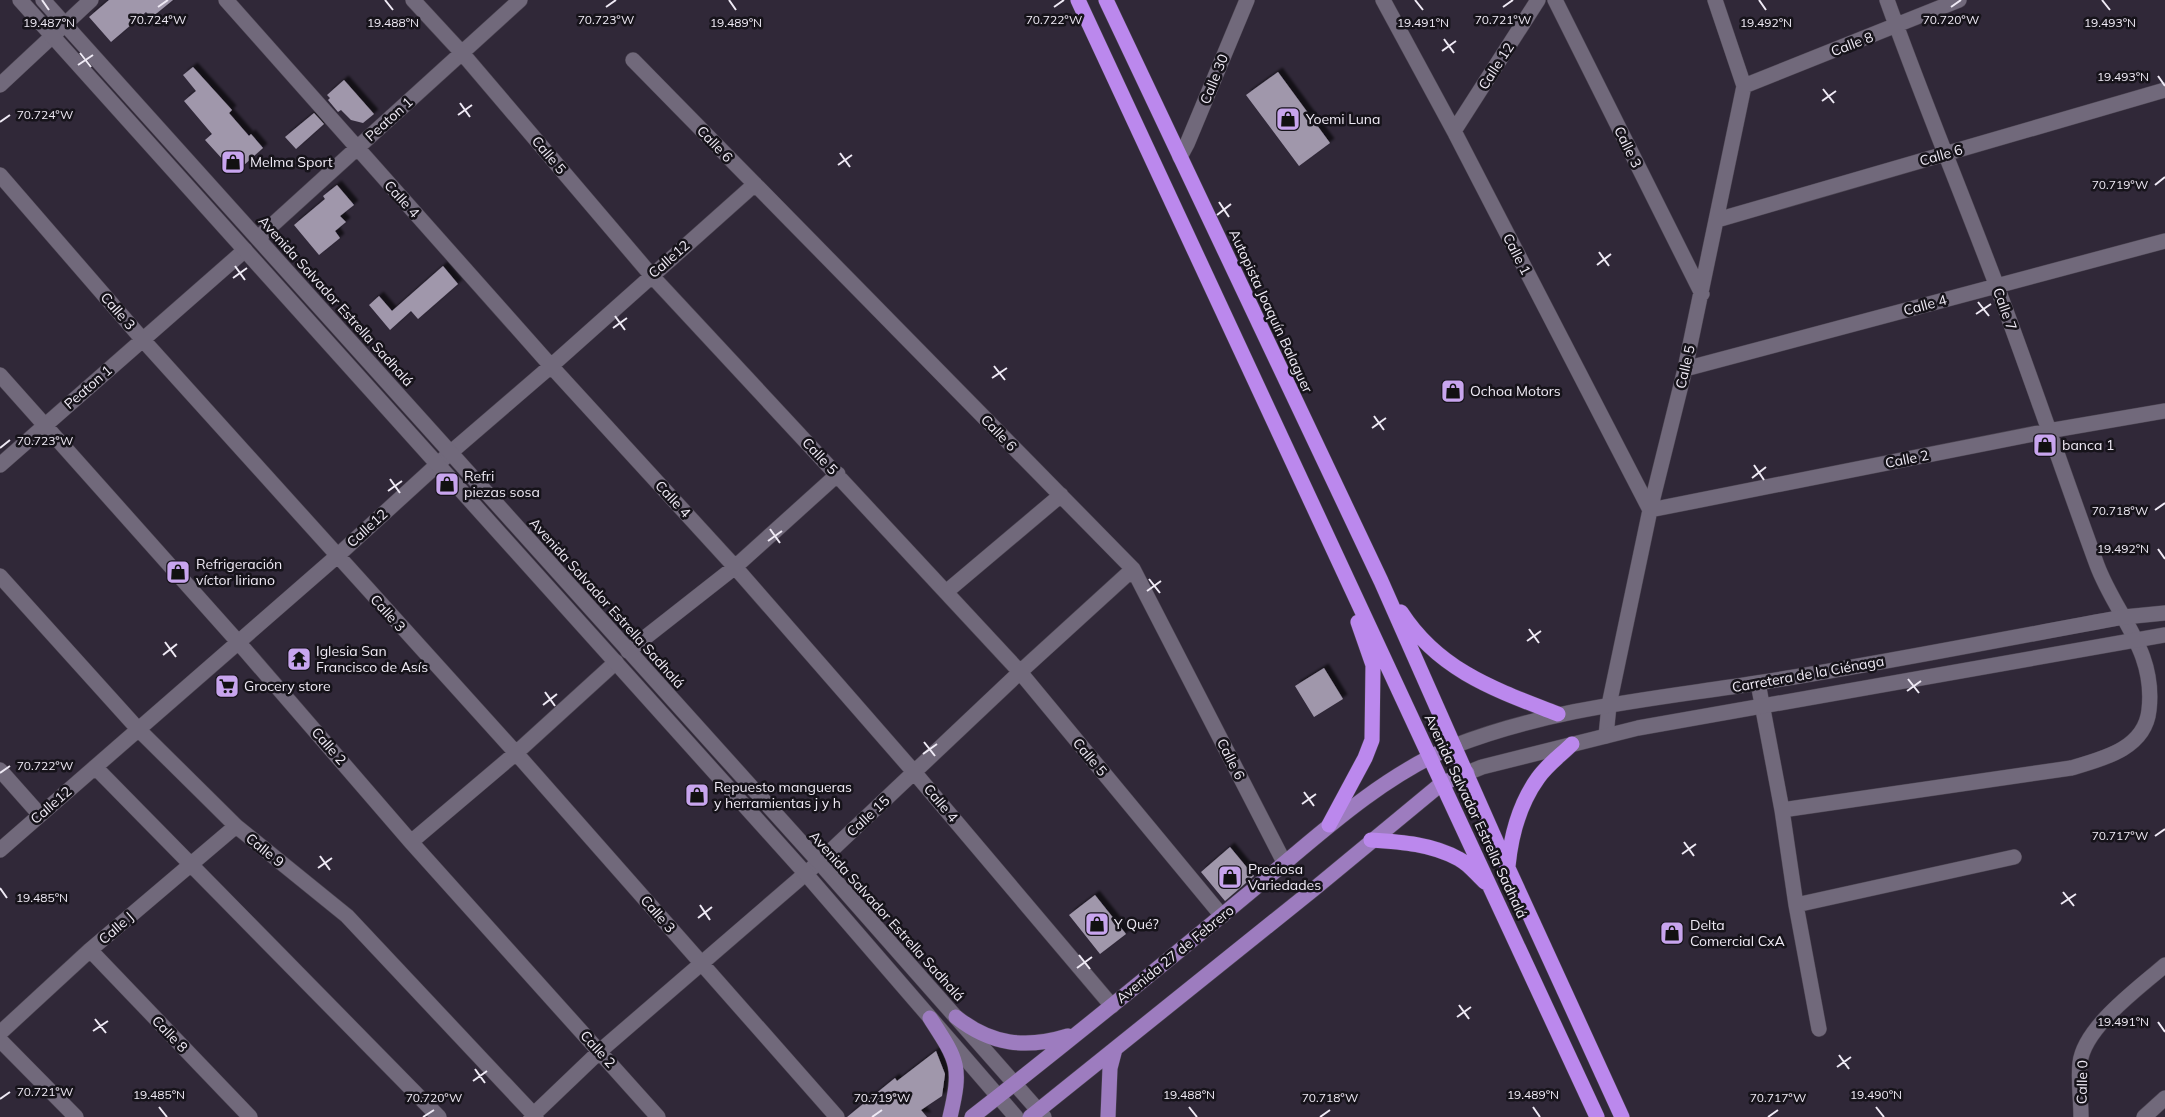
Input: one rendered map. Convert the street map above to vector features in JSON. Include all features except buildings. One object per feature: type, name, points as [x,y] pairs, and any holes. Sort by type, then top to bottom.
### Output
[{"type":"highway","points":[[1078,0],[1324,529],[1373,665],[1372,740],[1365,758],[1329,825]]},
{"type":"highway","name":"Autopista Joaquín Balaguer","points":[[1106,0],[1381,581]]},
{"type":"highway","name":"Avenida Salvador Estrella Sadhalá","points":[[1324,529],[1597,1117]]},
{"type":"highway","points":[[1381,581],[1404,617],[1443,660],[1460,672],[1485,684],[1558,714]]},
{"type":"highway","name":"Avenida Salvador Estrella Sadhalá","points":[[1381,581],[1508,868],[1622,1117]]},
{"type":"highway","points":[[1508,868],[1510,840],[1530,793],[1538,778],[1572,744]]},
{"type":"highway","points":[[1371,840],[1416,843],[1460,859],[1491,888]]},
{"type":"main road","name":"Avenida 27 de Febrero","points":[[972,1117],[1112,1006],[1285,864],[1329,825],[1429,757],[1454,746]]},
{"type":"main road","points":[[1038,1115],[1115,1049],[1441,784],[1467,773]]},
{"type":"main road","points":[[956,1017],[971,1030],[990,1039],[1012,1042],[1047,1041],[1075,1034]]},
{"type":"main road","points":[[930,1018],[949,1048],[957,1066],[957,1086],[950,1117]]},
{"type":"main road","points":[[1108,1117],[1110,1068],[1115,1049]]},
{"type":"street","points":[[20,0],[806,874],[1016,1117]]},
{"type":"street","name":"Avenida Salvador Estrella Sadhalá","points":[[43,0],[819,862],[1015,1083],[1038,1115]]},
{"type":"street","points":[[0,85],[91,0]]},
{"type":"street","name":"Calle 4","points":[[226,0],[551,366],[735,567],[914,772],[1112,1006]]},
{"type":"street","name":"Calle 5","points":[[413,0],[462,53],[651,275],[1020,672],[1222,916]]},
{"type":"street","name":"Peaton 1","points":[[258,238],[520,0]]},
{"type":"street","name":"Calle 30","points":[[1180,157],[1247,0]]},
{"type":"street","name":"Calle 1","points":[[1382,0],[1454,131],[1650,510]]},
{"type":"street","name":"Calle 12","points":[[1454,131],[1538,0]]},
{"type":"street","name":"Calle 3","points":[[1555,0],[1702,294]]},
{"type":"street","points":[[1715,0],[1744,86]]},
{"type":"street","name":"Calle 7","points":[[1782,810],[2071,768],[2097,761],[2120,751],[2133,742],[2142,730],[2149,712],[2150,691],[2144,661],[2137,640],[2101,576],[1997,286],[1888,0]]},
{"type":"street","name":"Calle 8","points":[[1744,86],[1959,0]]},
{"type":"street","name":"Calle 6","points":[[633,60],[1133,569],[1285,864]]},
{"type":"street","name":"Calle 5","points":[[1606,736],[1609,705],[1650,510],[1686,369],[1744,86]]},
{"type":"street","name":"Calle 6","points":[[1717,220],[2165,90]]},
{"type":"street","name":"Calle 3","points":[[0,175],[143,340],[336,557],[516,753],[837,1117]]},
{"type":"street","name":"Calle12","points":[[0,850],[336,557],[450,453],[551,366],[755,184]]},
{"type":"street","name":"Calle 4","points":[[1686,369],[2165,241]]},
{"type":"street","name":"Peaton 1","points":[[0,465],[245,250]]},
{"type":"street","name":"Calle 2","points":[[0,375],[239,642],[412,842],[658,1117]]},
{"type":"street","name":"Calle 2","points":[[1650,510],[2048,431],[2165,411]]},
{"type":"street","points":[[628,651],[735,567],[838,474]]},
{"type":"street","points":[[946,592],[1061,495]]},
{"type":"street","name":"Calle 15","points":[[534,1116],[600,1051],[806,874],[1020,672],[1133,569]]},
{"type":"street","name":"Calle 9","points":[[0,576],[138,729],[236,826],[347,916],[534,1116]]},
{"type":"street","name":"Carretera de la Ciénaga","points":[[1454,746],[1521,723],[1558,714],[1758,683],[2124,617],[2165,613]]},
{"type":"street","name":"Carretera de la Ciénaga","points":[[1467,773],[1638,728],[2165,635]]},
{"type":"street","points":[[412,842],[516,753],[616,662]]},
{"type":"street","points":[[1758,683],[1761,707],[1782,810],[1796,905],[1820,1029]]},
{"type":"street","points":[[95,767],[439,1117]]},
{"type":"street","points":[[0,770],[40,815]]},
{"type":"street","name":"Calle J","points":[[0,1033],[90,950],[236,826]]},
{"type":"street","points":[[1796,905],[2014,857]]},
{"type":"street","name":"Calle 8","points":[[90,950],[250,1117]]},
{"type":"street","name":"Calle 0","points":[[2081,1117],[2080,1064],[2087,1042],[2101,1023],[2165,965]]},
{"type":"street","points":[[0,1040],[76,1117]]},
{"type":"street","points":[[2144,1117],[2165,1098]]},
{"type":"place","name":"Yoemi Luna","points":[[1288,119]]},
{"type":"place","name":"Melma Sport","points":[[233,162]]},
{"type":"place","name":"Ochoa Motors","points":[[1453,391]]},
{"type":"place","name":"banca 1","points":[[2045,445]]},
{"type":"place","name":"Refri piezas sosa","points":[[447,484]]},
{"type":"place","name":"Refrigeración víctor liriano","points":[[178,572]]},
{"type":"place","name":"Iglesia San Francisco de Asís","points":[[299,659]]},
{"type":"place","name":"Grocery store","points":[[227,686]]},
{"type":"place","name":"Repuesto mangueras y herramientas j y h","points":[[697,795]]},
{"type":"place","name":"Preciosa Variedades","points":[[1230,877]]},
{"type":"place","name":"Y Qué?","points":[[1097,924]]},
{"type":"place","name":"Delta Comercial CxA","points":[[1672,933]]}]
